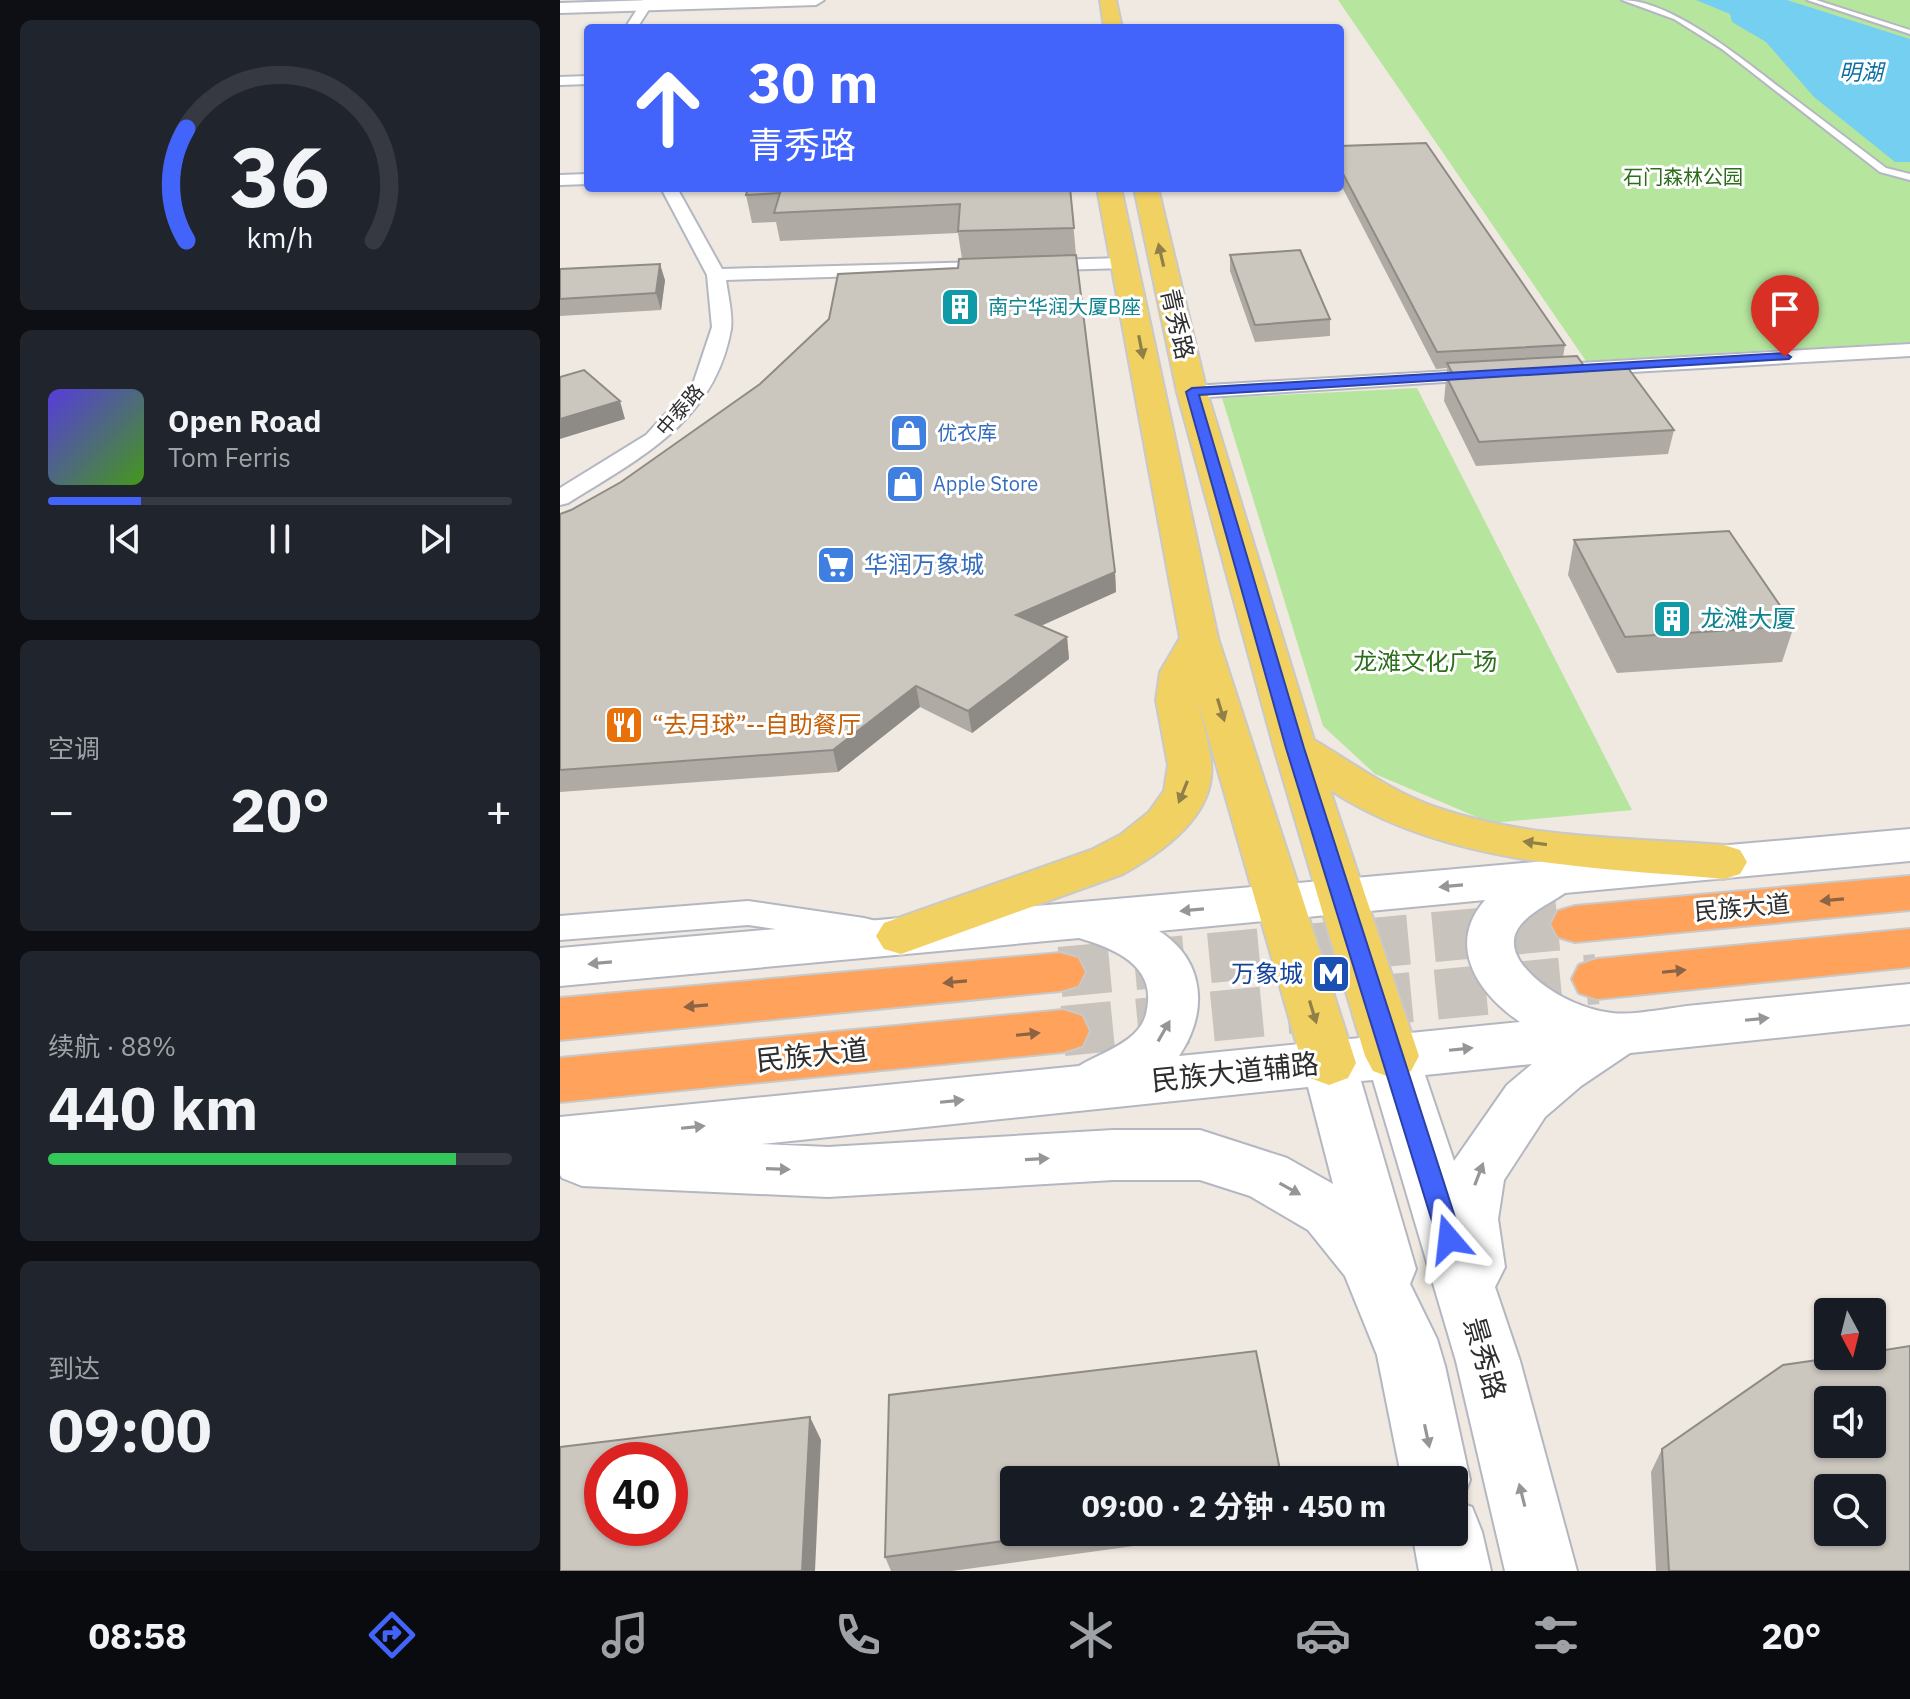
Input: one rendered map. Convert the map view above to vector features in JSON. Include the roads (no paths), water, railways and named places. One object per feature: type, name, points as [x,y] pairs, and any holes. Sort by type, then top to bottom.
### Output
[{"type":"highway","name":"民族大道","points":[[1575,924],[1910,893]]},
{"type":"highway","points":[[1597,979],[1910,948]]},
{"type":"highway","points":[[560,1019],[1060,972]]},
{"type":"highway","name":"民族大道","points":[[560,1080],[1063,1031]]},
{"type":"main road","points":[[1108,0],[1112,24]]},
{"type":"main road","name":"青秀路","points":[[1110,192],[1199,638],[1329,1063]]},
{"type":"main road","name":"青秀路","points":[[1147,192],[1192,392],[1295,748],[1392,1056]]},
{"type":"main road","points":[[901,936],[1107,862],[1136,846],[1165,823],[1186,793],[1190,765],[1177,700],[1180,672],[1199,638]]},
{"type":"main road","points":[[1295,748],[1384,802],[1429,821],[1474,833],[1545,844],[1724,862]]},
{"type":"street","points":[[560,8],[816,0]]},
{"type":"street","points":[[634,24],[647,3]]},
{"type":"street","points":[[560,81],[584,80]]},
{"type":"street","points":[[560,180],[584,179]]},
{"type":"street","name":"中泰路","points":[[560,498],[654,440],[703,386],[722,327],[716,275],[671,192]]},
{"type":"street","points":[[716,275],[1124,263]]},
{"type":"street","points":[[1192,392],[1910,350]]},
{"type":"street","points":[[560,967],[1910,845]]},
{"type":"street","points":[[1562,876],[1517,895],[1505,906],[1491,934],[1491,952],[1495,963],[1511,988],[1533,1007],[1559,1020],[1624,1033]]},
{"type":"street","points":[[560,928],[748,913],[901,936]]},
{"type":"street","points":[[1068,921],[1112,929],[1145,943],[1163,962],[1170,977],[1173,999],[1164,1036],[1147,1053],[1129,1067],[1078,1088]]},
{"type":"street","name":"民族大道辅路","points":[[560,1141],[1910,1004]]},
{"type":"street","points":[[1488,1361],[1469,1219],[1476,1174],[1526,1101],[1562,1070],[1624,1033]]},
{"type":"street","name":"景秀路","points":[[1392,1056],[1488,1361],[1541,1571]]},
{"type":"street","points":[[1329,1063],[1413,1366],[1433,1466]]},
{"type":"street","points":[[560,1160],[828,1172],[1113,1155],[1200,1155],[1267,1176],[1329,1211],[1369,1259],[1413,1366]]},
{"type":"street","points":[[1450,1546],[1455,1571]]},
{"type":"lane","points":[[1625,0],[1688,25],[1724,48],[1883,170],[1910,177]]},
{"type":"lane","points":[[1810,0],[1910,32]]},
{"type":"water","name":"明湖","points":[[1696,0],[1787,0],[1910,39],[1910,162],[1895,162],[1814,97],[1766,42],[1732,22],[1730,14]]},
{"type":"tunnel","points":[[1060,972],[1575,924]]},
{"type":"tunnel","points":[[1063,1031],[1597,979]]},
{"type":"place","name":"南宁华润大厦B座","points":[[960,307]]},
{"type":"place","name":"优衣库","points":[[909,433]]},
{"type":"place","name":"Apple Store","points":[[905,484]]},
{"type":"place","name":"华润万象城","points":[[836,565]]},
{"type":"place","name":"龙滩大厦","points":[[1672,619]]},
{"type":"place","name":"“去月球”--自助餐厅","points":[[624,725]]},
{"type":"place","name":"万象城","points":[[1331,974]]},
{"type":"park label","name":"石门森林公园","points":[[1683,177]]},
{"type":"park label","name":"龙滩文化广场","points":[[1425,662]]}]
